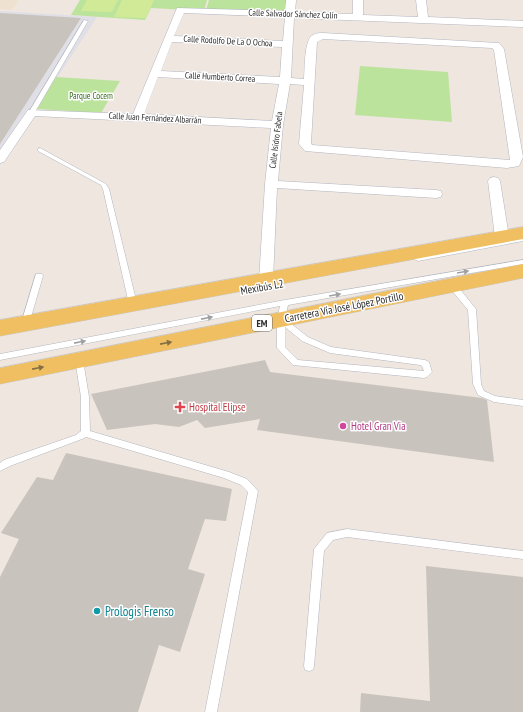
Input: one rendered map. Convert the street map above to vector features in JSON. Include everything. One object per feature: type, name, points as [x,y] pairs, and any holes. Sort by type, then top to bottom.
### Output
[{"type":"main road","points":[[0,328],[523,233]]},
{"type":"main road","name":"Carretera Vía José López Portillo","points":[[0,376],[79,360],[283,312],[452,285],[523,271]]},
{"type":"street","name":"Calle Isidro Fabela","points":[[266,280],[270,184],[277,125],[285,81],[291,0]]},
{"type":"street","points":[[358,0],[358,16]]},
{"type":"street","points":[[422,0],[423,19]]},
{"type":"street","name":"Calle Salvador Sánchez Colín","points":[[137,117],[180,10],[358,16],[523,24]]},
{"type":"street","points":[[324,36],[495,46],[499,48],[516,158],[515,163],[507,164],[308,148],[305,144],[308,82],[312,41],[316,37],[324,36]]},
{"type":"street","name":"Calle Rodolfo De La O Ochoa","points":[[168,39],[288,44]]},
{"type":"street","name":"Calle Humberto Correa","points":[[155,74],[308,82]]},
{"type":"street","points":[[0,159],[32,112]]},
{"type":"street","name":"Calle Juan Fernández Albarrán","points":[[32,112],[277,125]]},
{"type":"street","points":[[494,181],[502,237]]},
{"type":"street","points":[[270,184],[436,194]]},
{"type":"lane","points":[[32,112],[86,21]]},
{"type":"lane","points":[[40,150],[103,184],[106,189],[133,304]]},
{"type":"lane","name":"Mexibús L2","points":[[0,335],[523,239]]},
{"type":"lane","name":"Mexibús L2","points":[[0,357],[283,312],[523,262]]},
{"type":"lane","points":[[25,324],[39,276]]},
{"type":"lane","points":[[452,285],[472,309],[477,384],[481,393],[494,398],[523,402]]},
{"type":"lane","points":[[283,312],[305,339],[330,350],[422,362],[426,364],[428,372],[424,375],[296,363],[281,348],[283,312]]},
{"type":"lane","points":[[0,467],[7,463],[79,437],[85,433],[85,397],[79,360]]},
{"type":"lane","points":[[85,433],[226,474],[244,482],[253,490],[211,712]]},
{"type":"lane","points":[[309,666],[319,549],[330,536],[347,533],[523,555]]},
{"type":"shaded area","points":[[0,0],[19,0],[12,10],[0,9]]},
{"type":"shaded area","points":[[0,11],[97,17],[0,165]]},
{"type":"green space","points":[[80,0],[207,0],[204,11],[151,8],[145,20],[71,15]]},
{"type":"green space","points":[[87,0],[118,0],[112,12],[81,11]]},
{"type":"green space","points":[[122,0],[154,0],[146,18],[114,17]]},
{"type":"green space","points":[[209,0],[293,0],[291,15],[206,10]]},
{"type":"green space","points":[[360,66],[448,72],[452,122],[355,115]]},
{"type":"green space","name":"Parque Cocem","points":[[56,77],[120,81],[101,113],[37,109]]},
{"type":"building","points":[[0,13],[81,18],[0,144]]},
{"type":"building","points":[[265,360],[270,372],[482,398],[487,400],[494,462],[257,430],[260,419],[205,428],[197,420],[179,427],[155,424],[107,430],[91,394]]},
{"type":"building","name":"Prologis Frenso","points":[[66,453],[232,489],[226,521],[205,519],[188,569],[205,574],[180,652],[159,645],[138,712],[0,712],[0,577],[19,539],[1,533],[37,477],[53,480]]},
{"type":"building","points":[[426,566],[523,577],[523,712],[360,712],[361,693],[430,701]]},
{"type":"place","name":"Hospital Elipse","points":[[180,407]]},
{"type":"place","name":"Hotel Gran Via","points":[[343,426]]},
{"type":"place","name":"Prologis Frenso","points":[[97,611]]}]
